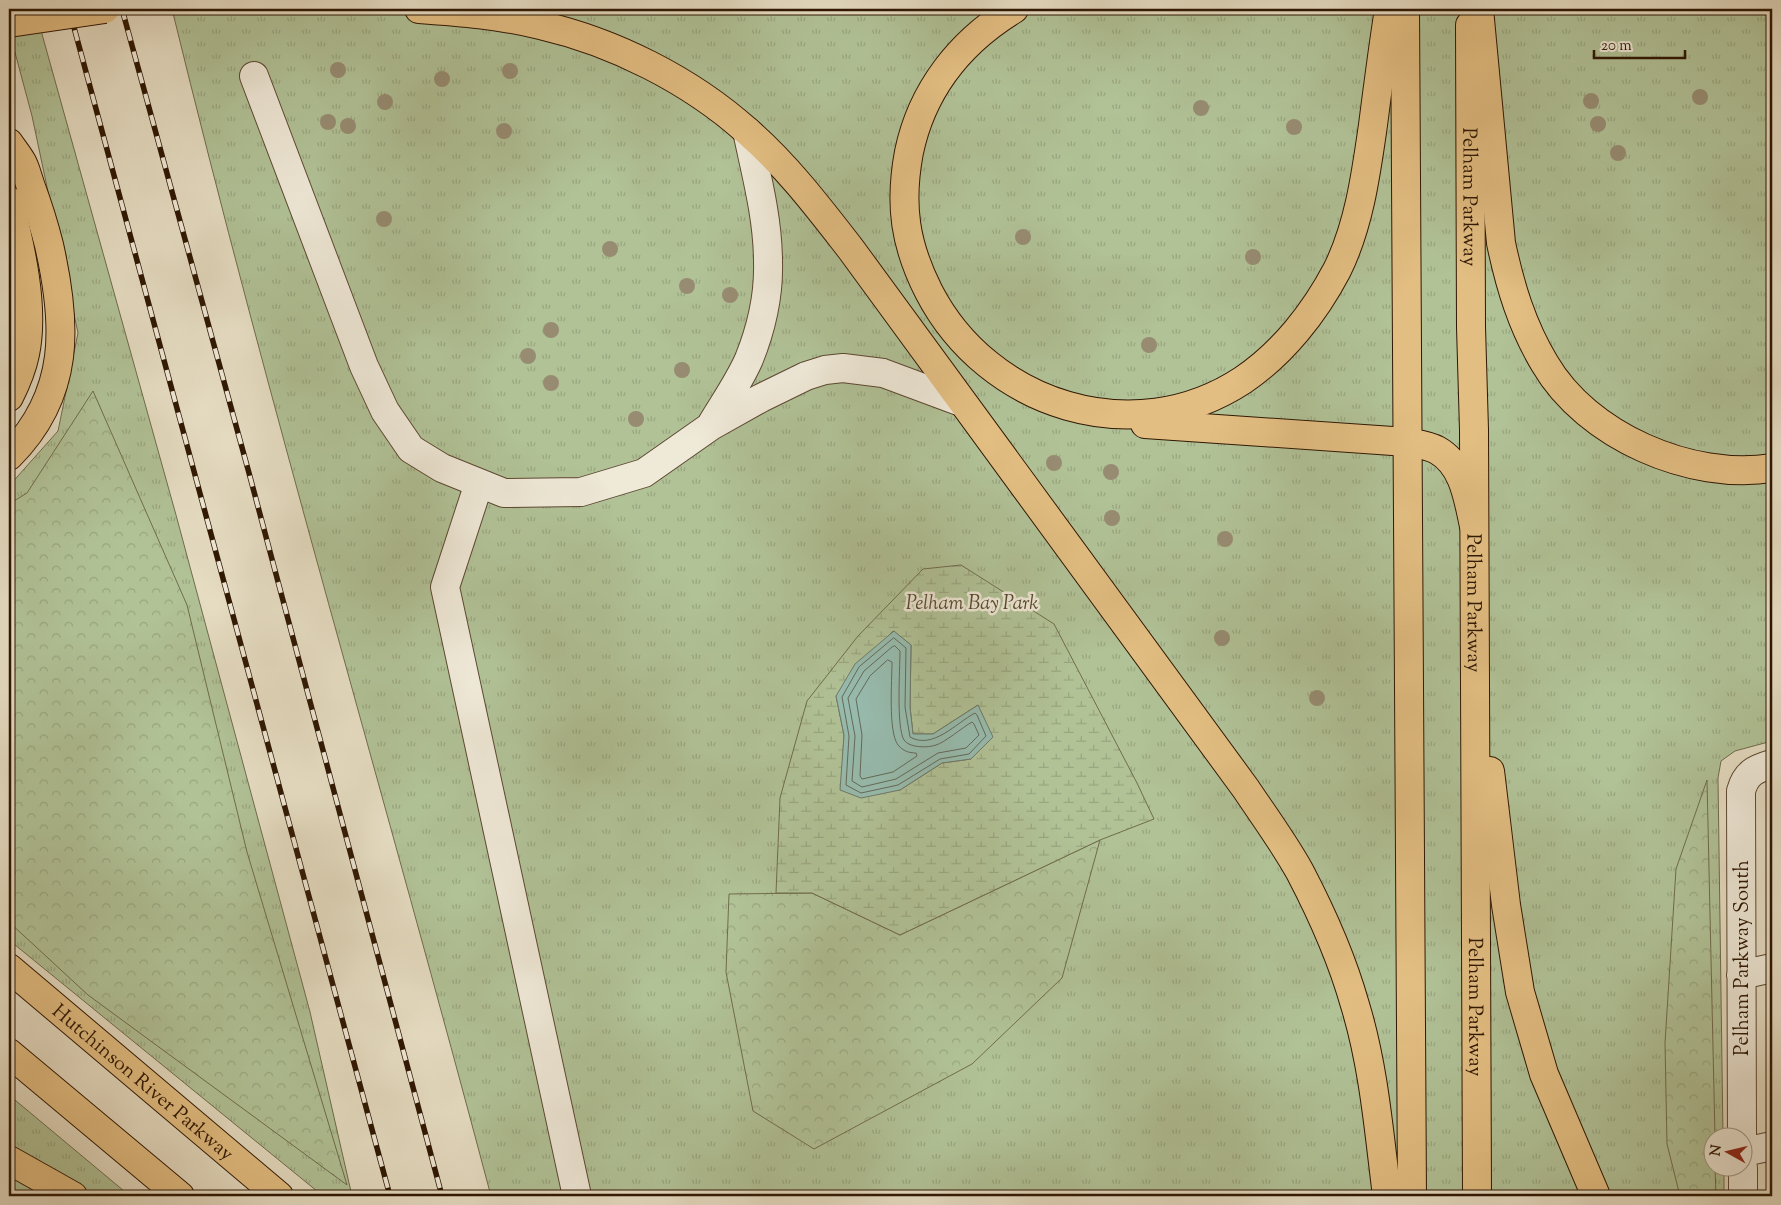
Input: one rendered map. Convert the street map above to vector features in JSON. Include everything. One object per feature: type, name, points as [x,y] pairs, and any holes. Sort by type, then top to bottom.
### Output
[{"type":"main road","points":[[9,23],[105,9]]},
{"type":"main road","points":[[419,9],[471,12],[507,18],[540,25],[615,50],[670,77],[700,95],[747,131],[773,155],[802,187],[850,248],[1246,789],[1299,870],[1332,940],[1356,1006],[1373,1091],[1387,1196]]},
{"type":"main road","points":[[1014,9],[971,40],[944,70],[932,88],[912,136],[903,192],[905,221],[911,252],[936,306],[954,332],[977,356],[1000,374],[1024,389],[1050,401],[1110,419],[1140,424],[1407,442],[1436,449],[1455,466],[1463,481],[1474,526]]},
{"type":"main road","points":[[1079,410],[1109,414],[1140,414],[1168,411],[1195,404],[1243,380],[1283,345],[1321,299],[1338,269],[1358,210],[1369,150],[1389,9]]},
{"type":"main road","points":[[1405,9],[1412,1196]]},
{"type":"main road","name":"Pelham Parkway","points":[[1470,9],[1477,1196]]},
{"type":"main road","points":[[1479,9],[1501,243],[1509,280],[1520,312],[1545,366],[1573,400],[1591,416],[1611,430],[1637,444],[1682,462],[1708,468],[1736,470],[1772,468]]},
{"type":"main road","points":[[9,142],[22,162],[43,222],[59,294],[61,331],[58,369],[52,387],[34,423],[9,456]]},
{"type":"main road","points":[[9,201],[26,287],[28,322],[25,353],[9,397]]},
{"type":"main road","points":[[1474,644],[1506,905],[1520,992],[1544,1074],[1596,1196]]},
{"type":"main road","name":"Hutchinson River Parkway","points":[[9,968],[279,1196]]},
{"type":"main road","points":[[9,1053],[180,1196]]},
{"type":"main road","points":[[9,1160],[72,1196]]},
{"type":"street","points":[[254,76],[364,366],[386,411],[411,449],[442,468],[504,492],[581,492],[644,473],[710,426],[782,386],[819,372],[844,368],[883,373],[962,402]]},
{"type":"street","points":[[710,426],[739,379],[748,360],[755,340],[767,288],[766,235],[747,131]]},
{"type":"street","points":[[479,483],[445,587],[577,1196]]},
{"type":"street","name":"Pelham Parkway South","points":[[1742,1128],[1741,791],[1744,780],[1758,768],[1772,764]]},
{"type":"street","points":[[1741,974],[1772,968]]},
{"type":"street","points":[[1754,1150],[1772,1146]]},
{"type":"street","points":[[1743,1178],[1743,1196]]},
{"type":"green space","points":[[9,9],[35,9],[176,515],[310,1012],[352,1196],[323,1196],[9,940],[9,486],[58,431],[78,333],[32,116],[9,30]]},
{"type":"green space","name":"Pelham Bay Park","points":[[172,9],[1772,9],[1772,741],[1735,751],[1721,761],[1718,778],[1723,1128],[1704,1128],[1704,1178],[1724,1178],[1724,1196],[491,1196],[328,603],[209,158]]},
{"type":"green space","points":[[93,391],[187,605],[247,852],[347,1185],[88,995],[9,922],[9,504],[27,493]]},
{"type":"green space","points":[[961,565],[1054,624],[1154,819],[1100,840],[900,935],[812,893],[776,893],[780,798],[807,701],[858,636],[923,569]],"holes":[[[893,631],[911,645],[910,707],[913,734],[933,734],[978,705],[971,759],[942,763],[900,790],[841,790],[844,735],[836,696]]]},
{"type":"green space","points":[[1707,780],[1715,1128],[1704,1128],[1704,1178],[1715,1178],[1716,1196],[1680,1196],[1667,1144],[1665,1043],[1676,869]]},
{"type":"green space","points":[[1100,840],[1062,978],[972,1064],[814,1149],[753,1111],[726,972],[729,894],[812,893],[900,935]]},
{"type":"green space","points":[[9,1095],[130,1196],[90,1196],[9,1149]]},
{"type":"green space","points":[[9,1175],[50,1196],[9,1196]]},
{"type":"water","points":[[894,631],[911,645],[910,707],[913,734],[933,734],[978,705],[993,737],[971,759],[942,763],[900,790],[861,798],[840,790],[844,735],[836,696],[855,664]]},
{"type":"railway","points":[[69,9],[390,1196]]},
{"type":"railway","points":[[122,9],[249,473],[442,1196]]}]
